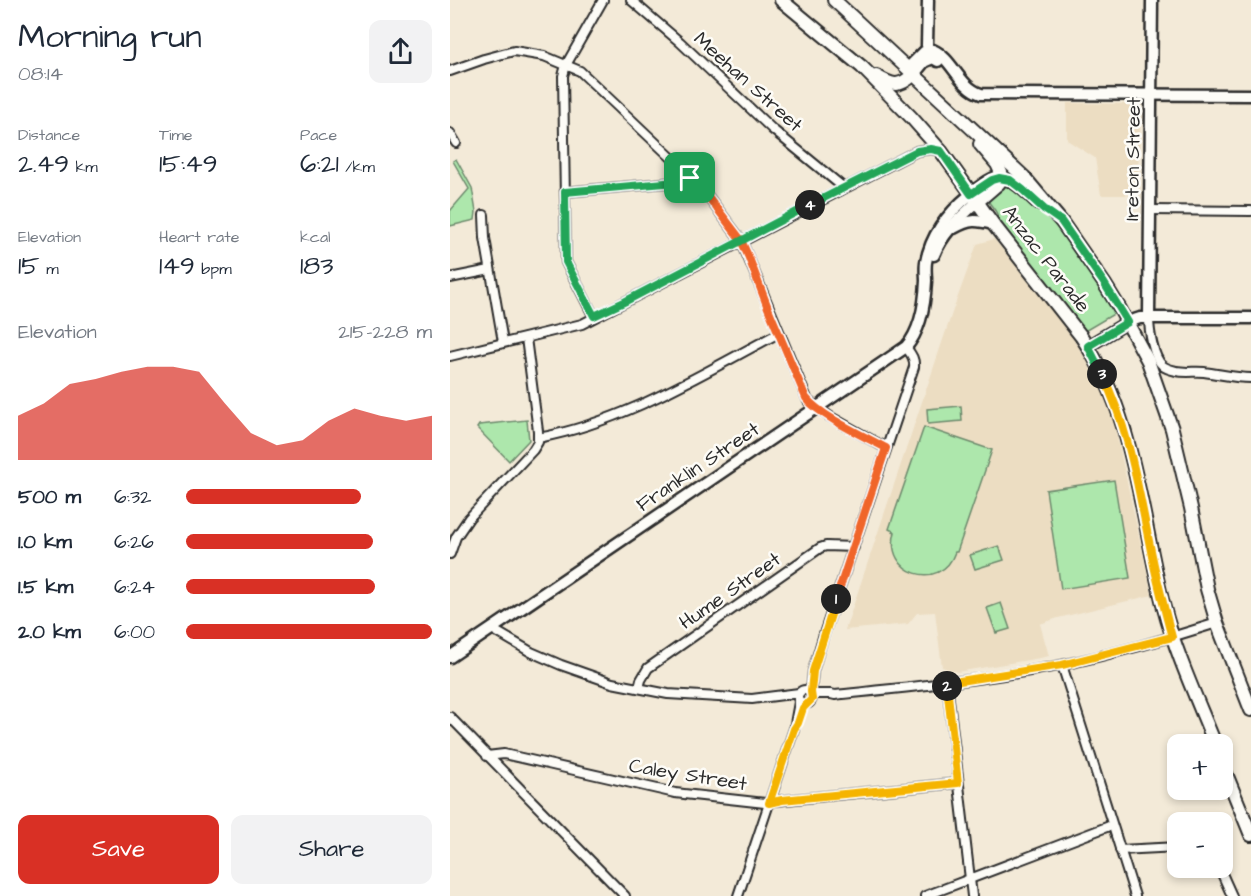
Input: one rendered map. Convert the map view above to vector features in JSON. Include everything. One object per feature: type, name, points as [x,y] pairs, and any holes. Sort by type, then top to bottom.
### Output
[{"type":"main road","name":"Anzac Parade","points":[[781,0],[862,67],[911,117],[921,138],[941,151],[993,224],[1088,346],[1109,387],[1125,428],[1172,637],[1211,734]]},
{"type":"main road","name":"Anzac Parade","points":[[834,0],[1024,177],[1061,221],[1128,322],[1148,361],[1172,429],[1216,623],[1251,710]]},
{"type":"main road","points":[[862,67],[895,85]]},
{"type":"main road","points":[[911,71],[899,77],[895,85],[911,117]]},
{"type":"main road","points":[[957,114],[1000,168],[999,183],[974,198]]},
{"type":"main road","points":[[1001,178],[1016,184],[1061,221]]},
{"type":"main road","points":[[1233,791],[1251,835]]},
{"type":"street","points":[[594,316],[566,262],[562,75],[603,0]]},
{"type":"street","name":"Meehan Street","points":[[631,0],[680,42],[772,129],[844,188]]},
{"type":"street","points":[[928,0],[927,45],[930,54]]},
{"type":"street","name":"Ireton Street","points":[[1149,317],[1152,0]]},
{"type":"street","points":[[450,71],[514,51],[544,56],[580,71],[690,178],[697,182],[741,240],[810,404],[886,448]]},
{"type":"street","points":[[911,71],[919,56],[937,51],[971,89],[981,94],[1251,95]]},
{"type":"street","points":[[450,133],[456,143]]},
{"type":"street","points":[[917,151],[921,138]]},
{"type":"street","points":[[450,356],[582,324],[917,151],[931,149],[941,151]]},
{"type":"street","points":[[565,192],[676,182],[690,178]]},
{"type":"street","name":"Franklin Street","points":[[926,280],[937,248],[974,198]]},
{"type":"street","name":"Franklin Street","points":[[450,657],[906,347],[915,336],[920,319],[926,280],[926,261],[934,237],[946,218],[974,198]]},
{"type":"street","points":[[1150,210],[1251,211]]},
{"type":"street","points":[[484,215],[485,238],[503,342]]},
{"type":"street","points":[[946,233],[973,220],[993,224]]},
{"type":"street","points":[[450,278],[455,279],[490,270]]},
{"type":"street","points":[[1149,317],[1156,355],[1166,368],[1181,372],[1251,378]]},
{"type":"street","points":[[1088,346],[1136,319],[1149,317],[1251,318]]},
{"type":"street","points":[[538,438],[555,435],[620,414],[658,397],[779,333]]},
{"type":"street","points":[[450,554],[456,537],[469,519],[538,442],[526,338]]},
{"type":"street","points":[[738,896],[914,367],[913,358],[906,347]]},
{"type":"street","name":"Hume Street","points":[[639,688],[648,668],[819,548],[854,547]]},
{"type":"street","points":[[492,629],[531,652],[612,683],[668,694],[771,700],[805,697],[831,698],[835,695],[947,683],[1062,665],[1172,637],[1216,623]]},
{"type":"street","points":[[1062,665],[1135,896]]},
{"type":"street","points":[[947,683],[972,896]]},
{"type":"street","points":[[450,717],[625,896]]},
{"type":"street","name":"Caley Street","points":[[487,756],[504,754],[682,795],[769,803],[958,783]]},
{"type":"street","points":[[925,896],[1112,825]]},
{"type":"street","points":[[1120,850],[1167,848]]},
{"type":"street","points":[[1224,878],[1232,896]]},
{"type":"shaded area","points":[[1067,103],[1141,104],[1137,195],[1101,195],[1095,158],[1067,140]]},
{"type":"shaded area","points":[[994,239],[1067,329],[1101,387],[1112,414],[1152,595],[1040,624],[1049,656],[957,672],[942,667],[935,612],[917,613],[908,624],[845,630],[977,244]]},
{"type":"green space","points":[[456,159],[472,188],[476,212],[475,220],[450,226],[450,211],[469,189],[453,161]]},
{"type":"green space","points":[[1009,183],[1043,213],[1064,236],[1092,272],[1117,312],[1083,332],[997,223],[997,214],[988,201]]},
{"type":"green space","points":[[961,406],[962,421],[928,424],[927,409]]},
{"type":"green space","points":[[527,420],[529,440],[509,461],[477,428],[479,425]]},
{"type":"green space","points":[[924,427],[992,450],[957,552],[948,565],[938,572],[927,575],[905,568],[897,559],[894,547],[895,532],[889,529]]},
{"type":"green space","points":[[1114,480],[1130,578],[1061,589],[1046,490]]},
{"type":"green space","points":[[999,546],[1004,560],[975,569],[970,555]]},
{"type":"green space","points":[[1001,603],[1010,629],[996,633],[987,608]]},
{"type":"route","points":[[690,178],[676,182],[565,192],[566,262],[594,316],[624,302],[741,240],[917,151],[931,149],[941,151],[971,194],[995,178],[1007,179],[1061,221],[1128,322],[1088,346],[1109,387],[1125,428],[1172,637],[1062,665],[947,683],[958,783],[769,803],[794,729],[803,708],[812,699],[813,671],[886,448],[810,404],[741,240],[697,182],[690,178]]}]
